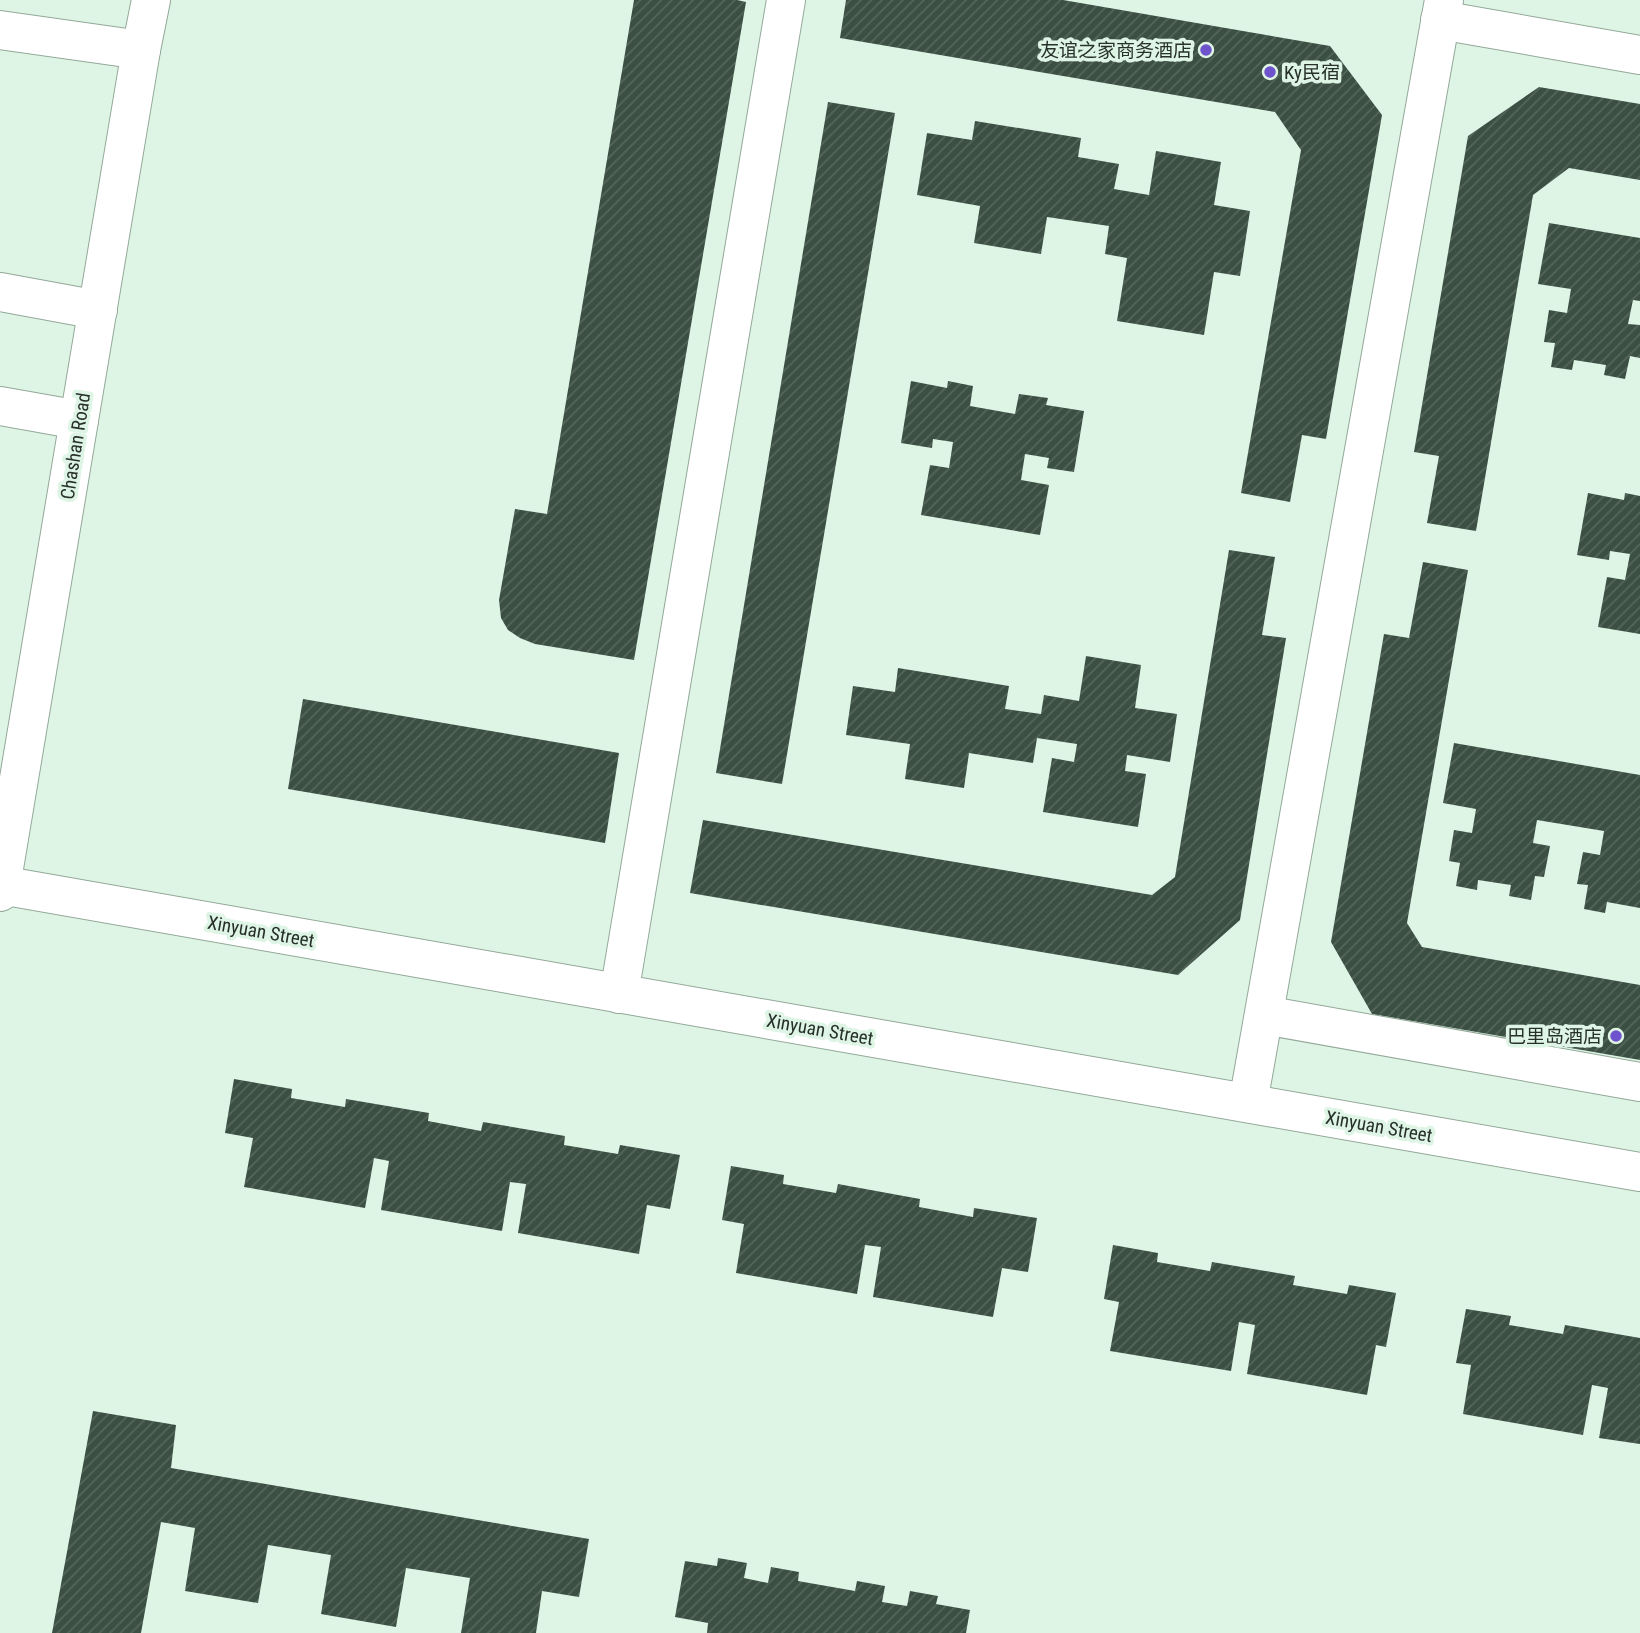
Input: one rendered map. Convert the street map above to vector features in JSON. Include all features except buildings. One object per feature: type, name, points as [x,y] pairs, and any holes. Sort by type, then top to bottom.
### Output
[{"type":"street","points":[[0,17],[3,0]]},
{"type":"street","points":[[134,0],[141,50]]},
{"type":"street","name":"Chashan Road","points":[[0,887],[151,0]]},
{"type":"street","points":[[141,50],[171,0]]},
{"type":"street","points":[[619,994],[786,0]]},
{"type":"street","points":[[1248,1103],[1442,10],[1640,55]]},
{"type":"street","points":[[0,30],[141,50]]},
{"type":"street","points":[[0,292],[97,310]]},
{"type":"street","points":[[0,406],[79,420]]},
{"type":"street","name":"Xinyuan Street","points":[[0,887],[1640,1172]]},
{"type":"street","points":[[1264,1016],[1640,1082]]},
{"type":"place","name":"友谊之家商务酒店","points":[[1206,50]]},
{"type":"place","name":"Ky民宿","points":[[1270,72]]},
{"type":"place","name":"巴里岛酒店","points":[[1616,1036]]}]
